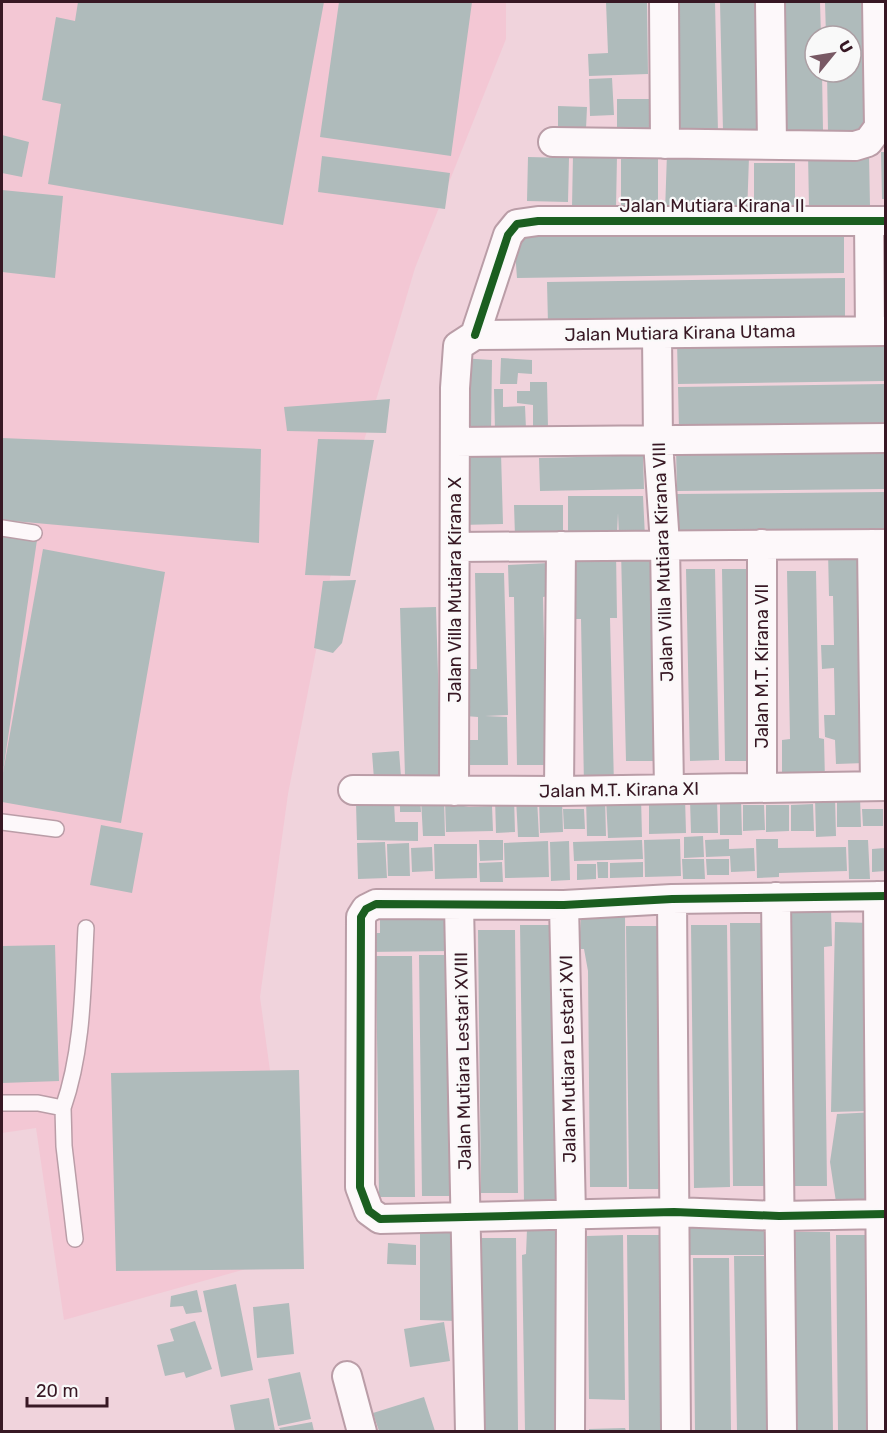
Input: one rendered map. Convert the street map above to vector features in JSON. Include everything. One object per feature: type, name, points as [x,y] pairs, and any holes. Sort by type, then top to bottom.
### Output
[{"type":"street","points":[[664,2],[665,144]]},
{"type":"street","points":[[770,2],[772,143]]},
{"type":"street","points":[[553,142],[772,143],[855,146],[868,142],[879,127],[882,98],[878,2]]},
{"type":"street","name":"Jalan Mutiara Kirana II","points":[[475,335],[510,231],[517,224],[538,221],[877,221]]},
{"type":"street","points":[[877,221],[878,331]]},
{"type":"street","name":"Jalan Mutiara Kirana Utama","points":[[475,335],[878,331]]},
{"type":"street","name":"Jalan Villa Mutiara Kirana VIII","points":[[657,334],[658,441],[665,544],[669,789]]},
{"type":"street","name":"Jalan Villa Mutiara Kirana X","points":[[454,791],[455,388],[458,346],[475,335]]},
{"type":"street","points":[[455,442],[885,438]]},
{"type":"street","name":"Jalan M.T. Kirana VII","points":[[762,544],[762,787]]},
{"type":"street","points":[[456,547],[879,544],[880,786]]},
{"type":"street","points":[[559,791],[561,546]]},
{"type":"street","name":"Jalan M.T. Kirana XI","points":[[352,790],[559,791],[880,786]]},
{"type":"street","points":[[882,1431],[883,1214],[883,1108],[882,896],[672,899],[564,905],[376,904],[366,909],[361,917],[360,1187],[369,1211],[380,1219],[674,1212],[779,1216],[883,1214]]},
{"type":"street","points":[[776,897],[782,1431]]},
{"type":"street","points":[[672,899],[676,1431]]},
{"type":"street","name":"Jalan Mutiara Lestari XVIII","points":[[459,905],[470,1431]]},
{"type":"street","name":"Jalan Mutiara Lestari XVI","points":[[564,905],[571,1214],[570,1431]]},
{"type":"street","points":[[347,1376],[362,1431]]},
{"type":"lane","points":[[2,528],[34,533]]},
{"type":"lane","points":[[2,822],[56,830]]},
{"type":"lane","points":[[75,1239],[64,1146],[63,1108],[77,1050],[86,928]]},
{"type":"lane","points":[[2,1103],[38,1103],[63,1108]]},
{"type":"shaded area","points":[[2,2],[506,2],[506,39],[415,268],[343,512],[288,794],[260,997],[278,1130],[303,1253],[64,1320],[36,1128],[2,1133]]},
{"type":"building","points":[[78,2],[324,2],[283,225],[48,184],[61,104],[42,100],[56,17],[75,21]]},
{"type":"building","points":[[339,2],[472,2],[451,156],[320,137]]},
{"type":"building","points":[[606,2],[647,2],[648,74],[589,76],[588,54],[608,53]]},
{"type":"building","points":[[675,2],[715,2],[718,132],[678,133]]},
{"type":"building","points":[[720,2],[761,2],[764,131],[723,131]]},
{"type":"building","points":[[780,2],[820,2],[821,24],[803,24],[803,84],[822,84],[823,131],[783,132]]},
{"type":"building","points":[[825,2],[866,2],[868,131],[828,132],[827,84],[863,84],[863,24],[826,24]]},
{"type":"building","points":[[612,78],[614,115],[590,116],[589,79]]},
{"type":"building","points":[[617,99],[649,99],[650,135],[617,135]]},
{"type":"building","points":[[558,106],[587,107],[586,129],[558,127]]},
{"type":"building","points":[[2,135],[29,142],[22,177],[2,173]]},
{"type":"building","points":[[881,152],[885,152],[885,199],[882,199]]},
{"type":"building","points":[[667,153],[749,157],[747,215],[665,212]]},
{"type":"building","points":[[808,153],[869,153],[870,207],[809,207]]},
{"type":"building","points":[[573,155],[617,156],[616,208],[572,207]]},
{"type":"building","points":[[322,156],[450,173],[445,209],[318,192]]},
{"type":"building","points":[[528,157],[569,158],[568,202],[527,201]]},
{"type":"building","points":[[621,159],[658,159],[658,208],[621,208]]},
{"type":"building","points":[[754,163],[795,163],[795,210],[754,209]]},
{"type":"building","points":[[2,190],[63,196],[55,278],[2,272]]},
{"type":"building","points":[[878,225],[885,225],[885,263],[879,263]]},
{"type":"building","points":[[844,231],[844,273],[517,278],[514,238],[606,233]]},
{"type":"building","points":[[845,278],[845,320],[548,324],[547,282]]},
{"type":"building","points":[[885,339],[885,381],[678,384],[677,342]]},
{"type":"building","points":[[460,358],[492,360],[491,433],[459,431]]},
{"type":"building","points":[[501,358],[532,360],[532,374],[518,373],[517,384],[500,384]]},
{"type":"building","points":[[530,382],[547,382],[548,428],[533,428],[533,405],[517,403],[517,391],[530,391]]},
{"type":"building","points":[[885,384],[885,426],[679,429],[678,387]]},
{"type":"building","points":[[494,389],[503,389],[503,407],[525,406],[526,429],[495,430]]},
{"type":"building","points":[[390,399],[386,433],[287,431],[284,407]]},
{"type":"building","points":[[2,438],[261,449],[259,543],[2,520]]},
{"type":"building","points":[[318,439],[374,440],[350,576],[305,575]]},
{"type":"building","points":[[885,447],[885,489],[677,491],[676,449]]},
{"type":"building","points":[[458,453],[501,453],[503,524],[460,525]]},
{"type":"building","points":[[643,456],[644,489],[540,491],[539,458]]},
{"type":"building","points":[[885,492],[885,534],[677,536],[676,494]]},
{"type":"building","points":[[568,496],[643,496],[645,537],[619,537],[618,513],[617,534],[568,533]]},
{"type":"building","points":[[514,505],[563,505],[563,536],[515,536]]},
{"type":"building","points":[[2,535],[37,540],[3,772],[2,772]]},
{"type":"building","points":[[43,549],[165,572],[121,823],[2,802],[2,778]]},
{"type":"building","points":[[663,549],[655,761],[626,761],[621,551]]},
{"type":"building","points":[[828,551],[869,551],[865,763],[836,764],[835,740],[825,737],[824,715],[835,715],[834,668],[822,669],[821,645],[834,645],[833,596],[829,596]]},
{"type":"building","points":[[616,552],[617,618],[610,618],[614,786],[584,786],[581,619],[574,619],[573,553]]},
{"type":"building","points":[[549,563],[549,596],[543,597],[547,765],[517,765],[514,597],[509,597],[508,565]]},
{"type":"building","points":[[686,569],[715,569],[719,760],[690,761]]},
{"type":"building","points":[[722,569],[751,569],[754,761],[725,761]]},
{"type":"building","points":[[787,571],[816,571],[819,738],[824,739],[825,781],[782,774],[782,740],[790,739]]},
{"type":"building","points":[[475,573],[504,573],[508,715],[485,716],[507,717],[508,765],[465,765],[464,740],[478,740],[478,717],[465,716],[464,669],[477,669]]},
{"type":"building","points":[[356,580],[342,643],[333,653],[314,648],[323,581]]},
{"type":"building","points":[[436,607],[441,775],[405,776],[400,608]]},
{"type":"building","points":[[399,751],[401,777],[374,779],[372,753]]},
{"type":"building","points":[[605,797],[606,836],[587,836],[586,798]]},
{"type":"building","points":[[641,797],[642,837],[608,838],[606,798]]},
{"type":"building","points":[[685,797],[686,833],[649,834],[649,798]]},
{"type":"building","points":[[815,797],[835,797],[836,836],[816,837]]},
{"type":"building","points":[[837,797],[860,797],[861,827],[837,827]]},
{"type":"building","points":[[420,798],[421,812],[400,812],[400,799]]},
{"type":"building","points":[[444,798],[445,836],[423,836],[421,799]]},
{"type":"building","points":[[495,798],[514,798],[515,832],[496,833]]},
{"type":"building","points":[[516,798],[537,798],[539,837],[518,837]]},
{"type":"building","points":[[562,799],[563,832],[540,833],[539,800]]},
{"type":"building","points":[[720,799],[741,799],[742,835],[720,835]]},
{"type":"building","points":[[445,800],[458,800],[458,805],[469,807],[492,806],[493,831],[446,832]]},
{"type":"building","points":[[690,800],[717,800],[718,833],[691,833]]},
{"type":"building","points":[[394,802],[395,822],[418,822],[418,841],[357,840],[356,803]]},
{"type":"building","points":[[813,804],[814,831],[791,831],[791,805]]},
{"type":"building","points":[[743,805],[764,805],[765,830],[743,831]]},
{"type":"building","points":[[766,805],[789,805],[789,831],[766,832]]},
{"type":"building","points":[[563,809],[584,809],[585,829],[564,829]]},
{"type":"building","points":[[862,809],[883,809],[883,826],[863,826]]},
{"type":"building","points":[[101,825],[143,833],[132,893],[90,885]]},
{"type":"building","points":[[703,836],[704,857],[684,858],[684,837]]},
{"type":"building","points":[[680,839],[681,876],[645,877],[644,840]]},
{"type":"building","points":[[729,839],[729,849],[754,848],[755,871],[731,872],[730,856],[706,857],[705,840]]},
{"type":"building","points":[[756,839],[778,839],[778,848],[846,847],[847,871],[779,873],[779,877],[757,878]]},
{"type":"building","points":[[479,840],[503,840],[503,860],[480,861]]},
{"type":"building","points":[[642,840],[643,859],[574,861],[573,842]]},
{"type":"building","points":[[848,840],[868,840],[870,879],[849,879]]},
{"type":"building","points":[[548,841],[549,877],[505,878],[504,843]]},
{"type":"building","points":[[569,841],[570,880],[551,881],[550,842]]},
{"type":"building","points":[[385,842],[387,878],[358,879],[357,843]]},
{"type":"building","points":[[409,843],[410,876],[388,876],[387,844]]},
{"type":"building","points":[[434,844],[477,844],[477,878],[435,879]]},
{"type":"building","points":[[432,847],[433,871],[412,872],[411,848]]},
{"type":"building","points":[[885,848],[885,871],[872,872],[872,849]]},
{"type":"building","points":[[682,859],[704,859],[705,879],[683,879]]},
{"type":"building","points":[[706,859],[729,859],[729,875],[707,875]]},
{"type":"building","points":[[502,862],[503,882],[480,882],[479,863]]},
{"type":"building","points":[[597,862],[608,862],[608,878],[598,878]]},
{"type":"building","points":[[643,862],[643,877],[610,878],[610,863]]},
{"type":"building","points":[[577,864],[596,864],[596,879],[577,880]]},
{"type":"building","points":[[786,908],[831,908],[832,946],[824,947],[827,1186],[790,1186]]},
{"type":"building","points":[[581,915],[625,915],[627,1187],[590,1187],[588,971],[584,949],[579,949]]},
{"type":"building","points":[[380,917],[446,918],[451,951],[367,952],[366,933],[380,933]]},
{"type":"building","points":[[835,922],[871,923],[869,1111],[831,1112]]},
{"type":"building","points":[[730,923],[766,923],[769,1186],[733,1186]]},
{"type":"building","points":[[520,925],[557,925],[560,1202],[524,1203]]},
{"type":"building","points":[[691,925],[727,925],[730,1187],[694,1188]]},
{"type":"building","points":[[626,926],[663,926],[666,1189],[629,1189]]},
{"type":"building","points":[[478,930],[515,930],[518,1193],[481,1193]]},
{"type":"building","points":[[55,945],[59,1081],[2,1083],[2,946]]},
{"type":"building","points":[[419,955],[455,955],[458,1196],[422,1196]]},
{"type":"building","points":[[376,956],[412,956],[415,1197],[379,1197]]},
{"type":"building","points":[[299,1070],[304,1269],[116,1271],[111,1073]]},
{"type":"building","points":[[876,1112],[877,1202],[836,1202],[830,1162],[837,1114]]},
{"type":"building","points":[[688,1227],[764,1228],[765,1255],[688,1255]]},
{"type":"building","points":[[527,1229],[565,1229],[561,1431],[525,1431],[522,1255],[526,1254]]},
{"type":"building","points":[[794,1232],[830,1232],[833,1431],[796,1431]]},
{"type":"building","points":[[420,1233],[458,1233],[457,1321],[420,1320]]},
{"type":"building","points":[[623,1235],[625,1400],[589,1399],[587,1236]]},
{"type":"building","points":[[627,1235],[663,1235],[665,1431],[629,1431]]},
{"type":"building","points":[[836,1235],[872,1235],[874,1431],[838,1431]]},
{"type":"building","points":[[479,1238],[516,1238],[518,1431],[482,1431]]},
{"type":"building","points":[[388,1243],[416,1245],[416,1265],[387,1264]]},
{"type":"building","points":[[734,1256],[770,1256],[772,1431],[737,1431]]},
{"type":"building","points":[[693,1258],[729,1258],[731,1431],[695,1431]]},
{"type":"building","points":[[236,1284],[253,1370],[221,1377],[203,1291]]},
{"type":"building","points":[[197,1290],[202,1312],[186,1314],[183,1306],[170,1307],[171,1296]]},
{"type":"building","points":[[289,1303],[294,1354],[257,1358],[253,1307]]},
{"type":"building","points":[[195,1321],[212,1369],[186,1378],[184,1372],[165,1376],[157,1345],[174,1341],[170,1329]]},
{"type":"building","points":[[444,1322],[450,1361],[410,1367],[404,1329]]},
{"type":"building","points":[[300,1372],[311,1419],[278,1426],[268,1379]]},
{"type":"building","points":[[424,1397],[435,1431],[379,1431],[373,1413]]},
{"type":"building","points":[[269,1398],[275,1431],[235,1431],[230,1405]]},
{"type":"building","points":[[312,1422],[314,1431],[281,1431],[279,1428]]},
{"type":"building","points":[[625,1428],[626,1431],[589,1431],[589,1429]]},
{"type":"cycle path","points":[[475,335],[508,235],[517,224],[538,221],[886,221]]},
{"type":"cycle path","points":[[886,896],[672,899],[564,905],[376,904],[366,909],[361,917],[360,1187],[369,1211],[380,1219],[674,1212],[779,1216],[886,1214]]}]
